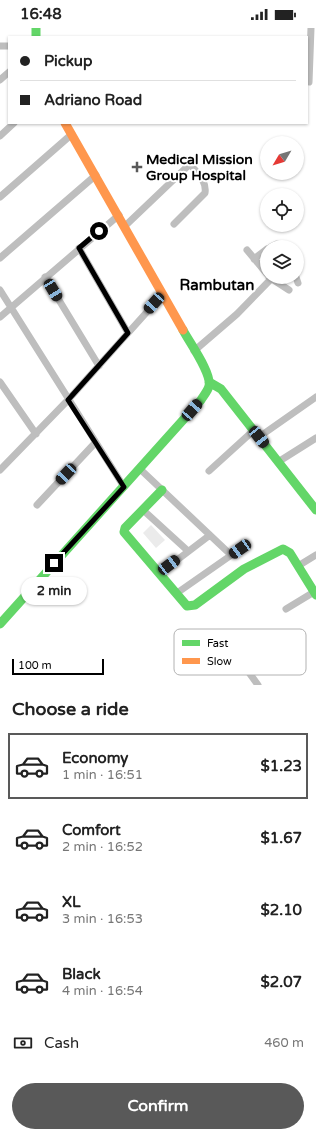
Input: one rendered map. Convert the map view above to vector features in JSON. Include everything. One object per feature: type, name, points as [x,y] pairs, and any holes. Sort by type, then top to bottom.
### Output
[{"type":"street","points":[[309,82],[311,28]]},
{"type":"street","points":[[0,80],[8,73]]},
{"type":"street","points":[[0,136],[13,124]]},
{"type":"street","points":[[66,124],[163,294],[209,382],[221,389],[316,510]]},
{"type":"street","points":[[0,197],[72,134]]},
{"type":"street","points":[[125,226],[190,164],[204,181],[206,187],[205,193],[174,224]]},
{"type":"street","points":[[0,258],[96,175]]},
{"type":"street","points":[[0,317],[118,215]]},
{"type":"street","points":[[79,248],[128,333]]},
{"type":"street","points":[[247,250],[260,266]]},
{"type":"street","points":[[254,259],[260,254]]},
{"type":"street","points":[[45,277],[99,366]]},
{"type":"street","points":[[194,351],[237,314],[263,284]]},
{"type":"street","points":[[280,284],[289,290]]},
{"type":"street","points":[[0,290],[124,487]]},
{"type":"street","points":[[0,470],[68,400],[163,294]]},
{"type":"street","points":[[0,382],[36,434]]},
{"type":"street","points":[[0,624],[124,487],[204,395],[209,382]]},
{"type":"street","points":[[208,471],[256,434],[316,397]]},
{"type":"street","points":[[278,462],[316,438]]},
{"type":"street","points":[[37,505],[95,443]]},
{"type":"street","points":[[140,469],[231,555]]},
{"type":"street","points":[[162,490],[126,528],[124,533],[187,606],[192,607],[241,571],[283,549],[290,553],[315,594],[286,609]]},
{"type":"street","points":[[143,510],[188,551]]},
{"type":"street","points":[[160,573],[210,535]]},
{"type":"street","points":[[177,594],[240,549]]},
{"type":"street","points":[[298,566],[316,555]]},
{"type":"street","points":[[251,675],[258,685]]},
{"type":"shaded area","points":[[151,525],[165,540],[156,548],[143,533]]},
{"type":"traffic: fast","points":[[36,28],[36,36]]},
{"type":"traffic: fast","points":[[0,624],[207,392],[209,386],[207,373],[183,330]]},
{"type":"traffic: fast","points":[[209,382],[221,389],[316,510]]},
{"type":"traffic: fast","points":[[162,490],[125,528],[124,532],[187,606],[195,605],[244,569],[283,549],[290,553],[316,595]]},
{"type":"traffic: slow","points":[[66,124],[183,330]]},
{"type":"place","name":"Medical Mission Group Hospital","points":[[137,167]]},
{"type":"district","name":"Rambutan","points":[[217,285]]},
{"type":"route","points":[[54,563],[124,487],[68,400],[128,333],[79,248],[99,231]]}]
